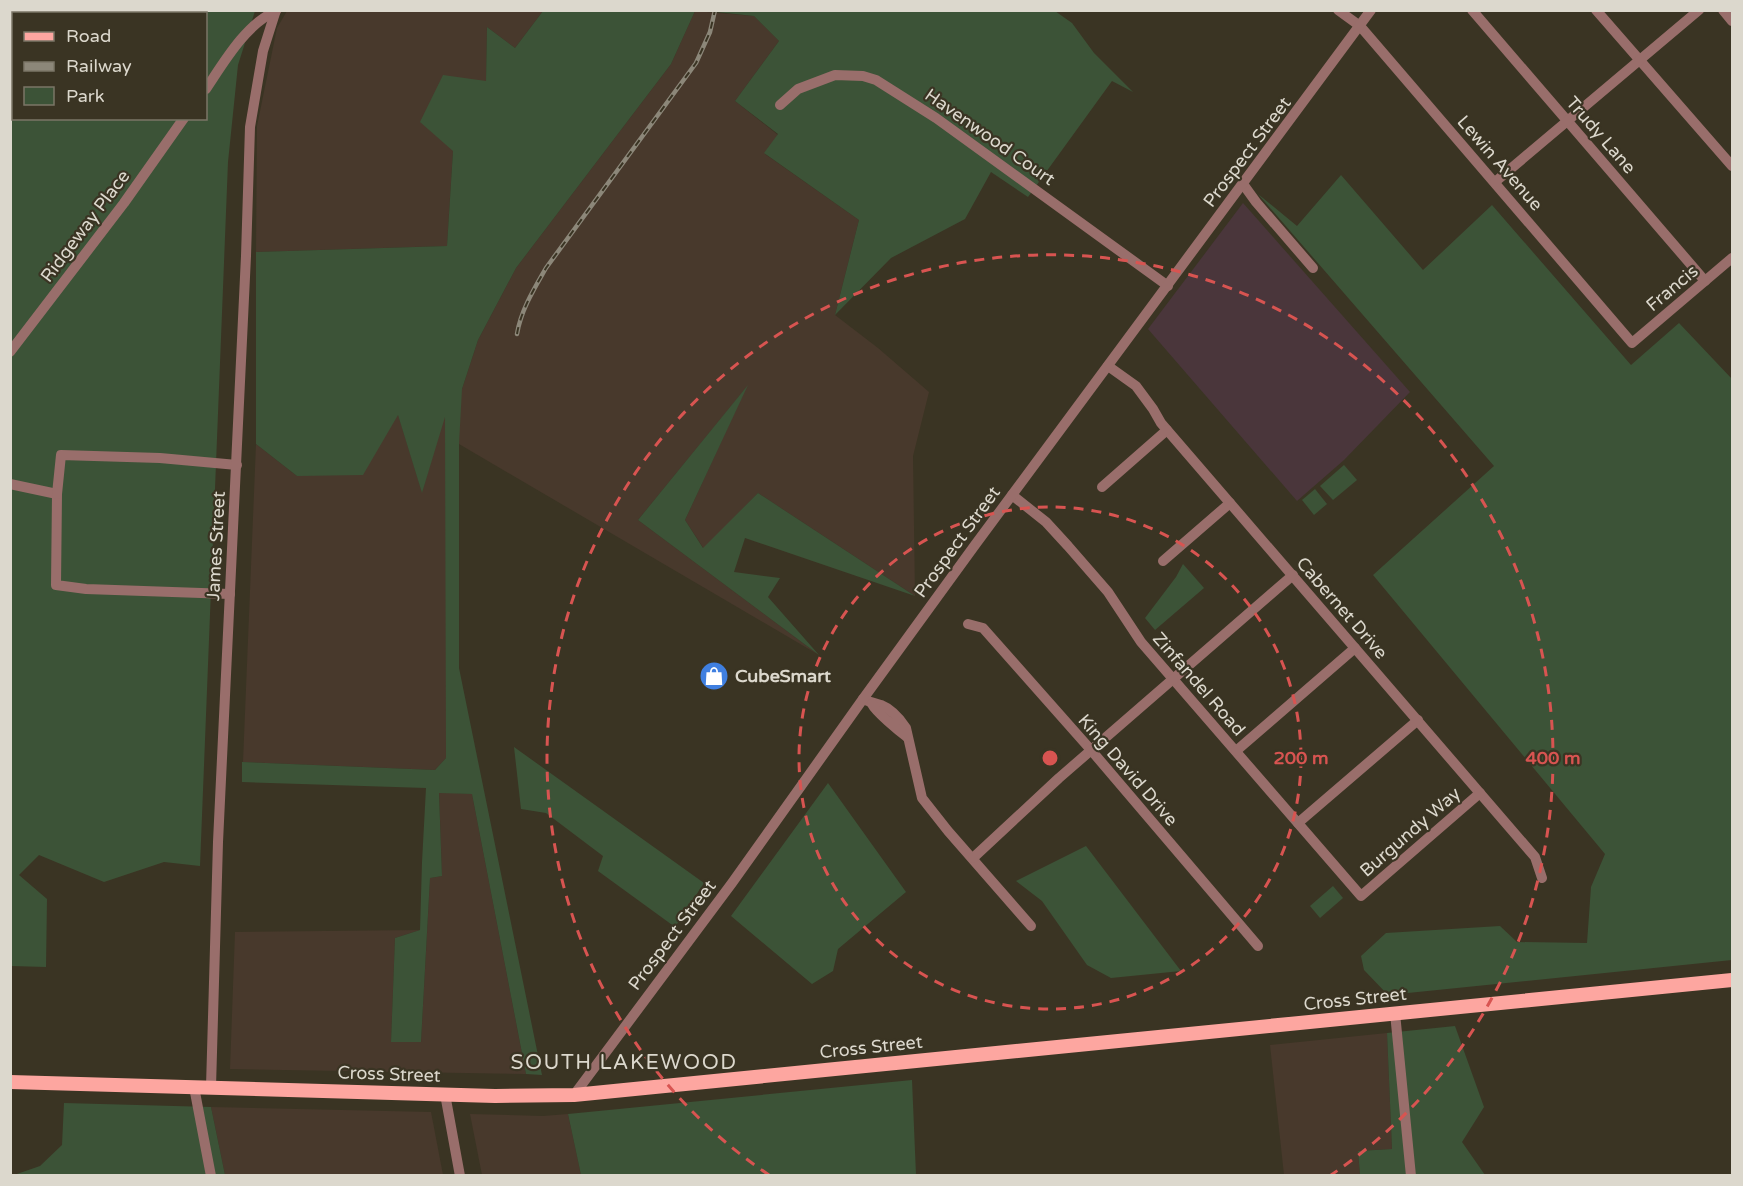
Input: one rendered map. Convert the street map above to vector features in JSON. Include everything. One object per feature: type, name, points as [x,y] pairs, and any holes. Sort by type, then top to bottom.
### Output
[{"type":"main road","name":"Cross Street","points":[[10,1082],[527,1097],[574,1095],[1732,980]]},
{"type":"street","name":"Lewin Avenue","points":[[1338,10],[1360,26],[1632,343]]},
{"type":"street","name":"Prospect Street","points":[[574,1095],[867,701],[1012,495],[1371,10]]},
{"type":"street","name":"Trudy Lane","points":[[1472,10],[1705,281]]},
{"type":"street","points":[[1596,10],[1732,166]]},
{"type":"street","points":[[1495,182],[1699,10]]},
{"type":"street","points":[[1723,10],[1732,21]]},
{"type":"street","points":[[207,88],[255,24],[266,15],[276,11]]},
{"type":"street","name":"James Street","points":[[211,1087],[218,842],[237,465],[250,127],[263,51],[276,11]]},
{"type":"street","name":"Havenwood Court","points":[[780,105],[798,89],[835,75],[863,76],[876,80],[936,118],[1168,286]]},
{"type":"street","name":"Ridgeway Place","points":[[10,352],[124,203],[183,120]]},
{"type":"street","points":[[1244,184],[1256,202],[1313,268]]},
{"type":"street","name":"Francis","points":[[1632,343],[1732,258]]},
{"type":"street","name":"Cabernet Drive","points":[[1108,366],[1136,386],[1167,430],[1535,857],[1542,878]]},
{"type":"street","points":[[1102,487],[1167,430]]},
{"type":"street","points":[[230,594],[86,589],[56,585],[57,494],[61,455],[160,458],[237,465]]},
{"type":"street","points":[[10,484],[57,494]]},
{"type":"street","name":"Zinfandel Road","points":[[1012,495],[1046,522],[1068,546],[1108,592],[1141,642],[1361,896]]},
{"type":"street","points":[[1163,561],[1230,503]]},
{"type":"street","points":[[973,858],[1090,750],[1293,575]]},
{"type":"street","name":"King David Drive","points":[[968,624],[983,628],[1258,946]]},
{"type":"street","points":[[1236,751],[1355,648]]},
{"type":"street","points":[[867,701],[887,708],[906,728],[922,798],[1031,926]]},
{"type":"street","points":[[1298,824],[1418,720]]},
{"type":"street","name":"Burgundy Way","points":[[1361,896],[1480,793]]},
{"type":"street","points":[[1395,1013],[1411,1176]]},
{"type":"street","points":[[194,1087],[212,1176]]},
{"type":"street","points":[[445,1094],[460,1176]]},
{"type":"shaded area","points":[[287,11],[543,11],[515,48],[487,27],[486,81],[453,151],[447,246],[256,252],[257,126],[277,28]]},
{"type":"shaded area","points":[[695,11],[754,16],[779,41],[735,101],[778,135],[765,154],[859,220],[835,315],[929,392],[913,456],[915,596],[758,493],[704,549],[685,520],[746,388],[638,520],[819,655],[459,444],[446,758],[435,770],[243,762],[256,444],[297,476],[398,414],[422,492],[445,414],[462,389],[478,340],[516,268],[671,64]]},
{"type":"shaded area","points":[[1243,203],[1410,392],[1344,460],[1297,501],[1148,329]]},
{"type":"shaded area","points":[[439,792],[472,794],[526,1074],[230,1069],[235,932],[420,930],[395,938],[391,1042],[421,1042],[430,878],[442,876]]},
{"type":"shaded area","points":[[1387,1033],[1392,1149],[1358,1151],[1360,1175],[1284,1175],[1270,1045]]},
{"type":"shaded area","points":[[211,1107],[431,1112],[443,1175],[225,1175]]},
{"type":"shaded area","points":[[470,1114],[543,1116],[568,1114],[581,1175],[482,1175]]},
{"type":"green space","points":[[11,11],[255,11],[238,65],[228,162],[200,866],[164,862],[104,882],[39,855],[19,875],[47,899],[46,967],[11,966]]},
{"type":"green space","points":[[543,11],[695,11],[671,64],[516,268],[478,340],[462,389],[459,444],[459,668],[542,1075],[526,1074],[472,794],[439,793],[442,876],[430,878],[421,1042],[391,1042],[395,938],[420,930],[426,788],[242,782],[242,762],[435,770],[446,758],[445,417],[422,493],[398,415],[363,475],[297,476],[256,444],[256,252],[447,246],[453,151],[420,122],[443,75],[486,81],[487,27],[515,48]]},
{"type":"green space","points":[[707,11],[1055,11],[1072,23],[1094,53],[1133,92],[1112,81],[1028,197],[991,172],[965,219],[891,258],[835,315],[859,220],[764,153],[778,134],[735,101],[779,41],[754,16]]},
{"type":"green space","points":[[1341,175],[1423,270],[1492,205],[1631,365],[1679,323],[1732,379],[1732,960],[1388,995],[1364,970],[1361,956],[1386,933],[1500,926],[1517,942],[1587,943],[1591,887],[1605,854],[1373,575],[1494,466],[1258,194],[1297,226]]},
{"type":"green space","points":[[748,385],[685,520],[703,548],[758,493],[915,596],[745,538],[734,572],[780,578],[768,597],[819,655],[638,520]]},
{"type":"green space","points":[[1344,465],[1357,480],[1333,500],[1320,486]]},
{"type":"green space","points":[[1315,489],[1327,504],[1314,515],[1302,500]]},
{"type":"green space","points":[[1183,564],[1204,588],[1155,630],[1145,618]]},
{"type":"green space","points":[[514,747],[704,883],[675,927],[598,871],[603,856],[546,813],[521,809]]},
{"type":"green space","points":[[828,783],[906,892],[838,949],[833,971],[812,984],[731,916]]},
{"type":"green space","points":[[1086,846],[1181,971],[1111,978],[1087,965],[1042,901],[1016,881]]},
{"type":"green space","points":[[1333,886],[1343,898],[1320,918],[1310,906]]},
{"type":"green space","points":[[1455,1026],[1484,1107],[1462,1142],[1485,1175],[1360,1175],[1358,1151],[1392,1149],[1387,1033]]},
{"type":"green space","points":[[912,1080],[916,1175],[581,1175],[568,1114]]},
{"type":"green space","points":[[64,1103],[211,1107],[225,1175],[11,1176],[40,1166],[62,1145]]},
{"type":"railway","points":[[517,334],[525,308],[546,268],[696,63],[710,32],[715,10]]},
{"type":"place","name":"CubeSmart","points":[[714,676]]},
{"type":"district","name":"SOUTH LAKEWOOD","points":[[624,1062]]}]
